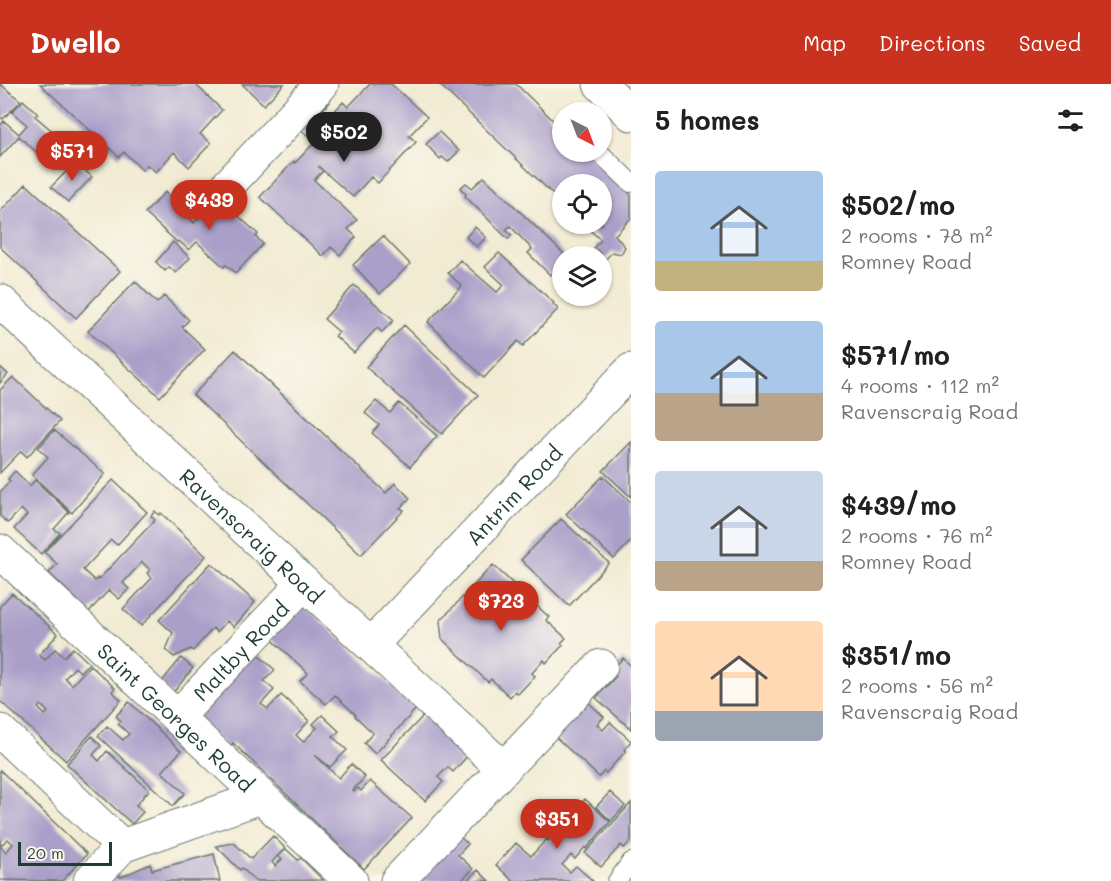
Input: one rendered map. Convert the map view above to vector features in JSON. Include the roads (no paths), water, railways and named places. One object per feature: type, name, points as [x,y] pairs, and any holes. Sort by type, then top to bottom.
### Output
[{"type":"street","points":[[216,197],[322,84]]},
{"type":"street","points":[[600,84],[631,114]]},
{"type":"street","name":"Ravenscraig Road","points":[[0,301],[504,769]]},
{"type":"street","name":"Antrim Road","points":[[370,645],[631,370]]},
{"type":"street","name":"Saint Georges Road","points":[[0,551],[351,881]]},
{"type":"street","name":"Maltby Road","points":[[177,717],[304,583]]},
{"type":"street","points":[[397,881],[602,666]]},
{"type":"street","points":[[0,731],[122,846]]},
{"type":"street","points":[[90,881],[122,846],[261,797]]},
{"type":"lane","points":[[609,162],[631,183]]},
{"type":"lane","points":[[617,881],[631,862]]}]
